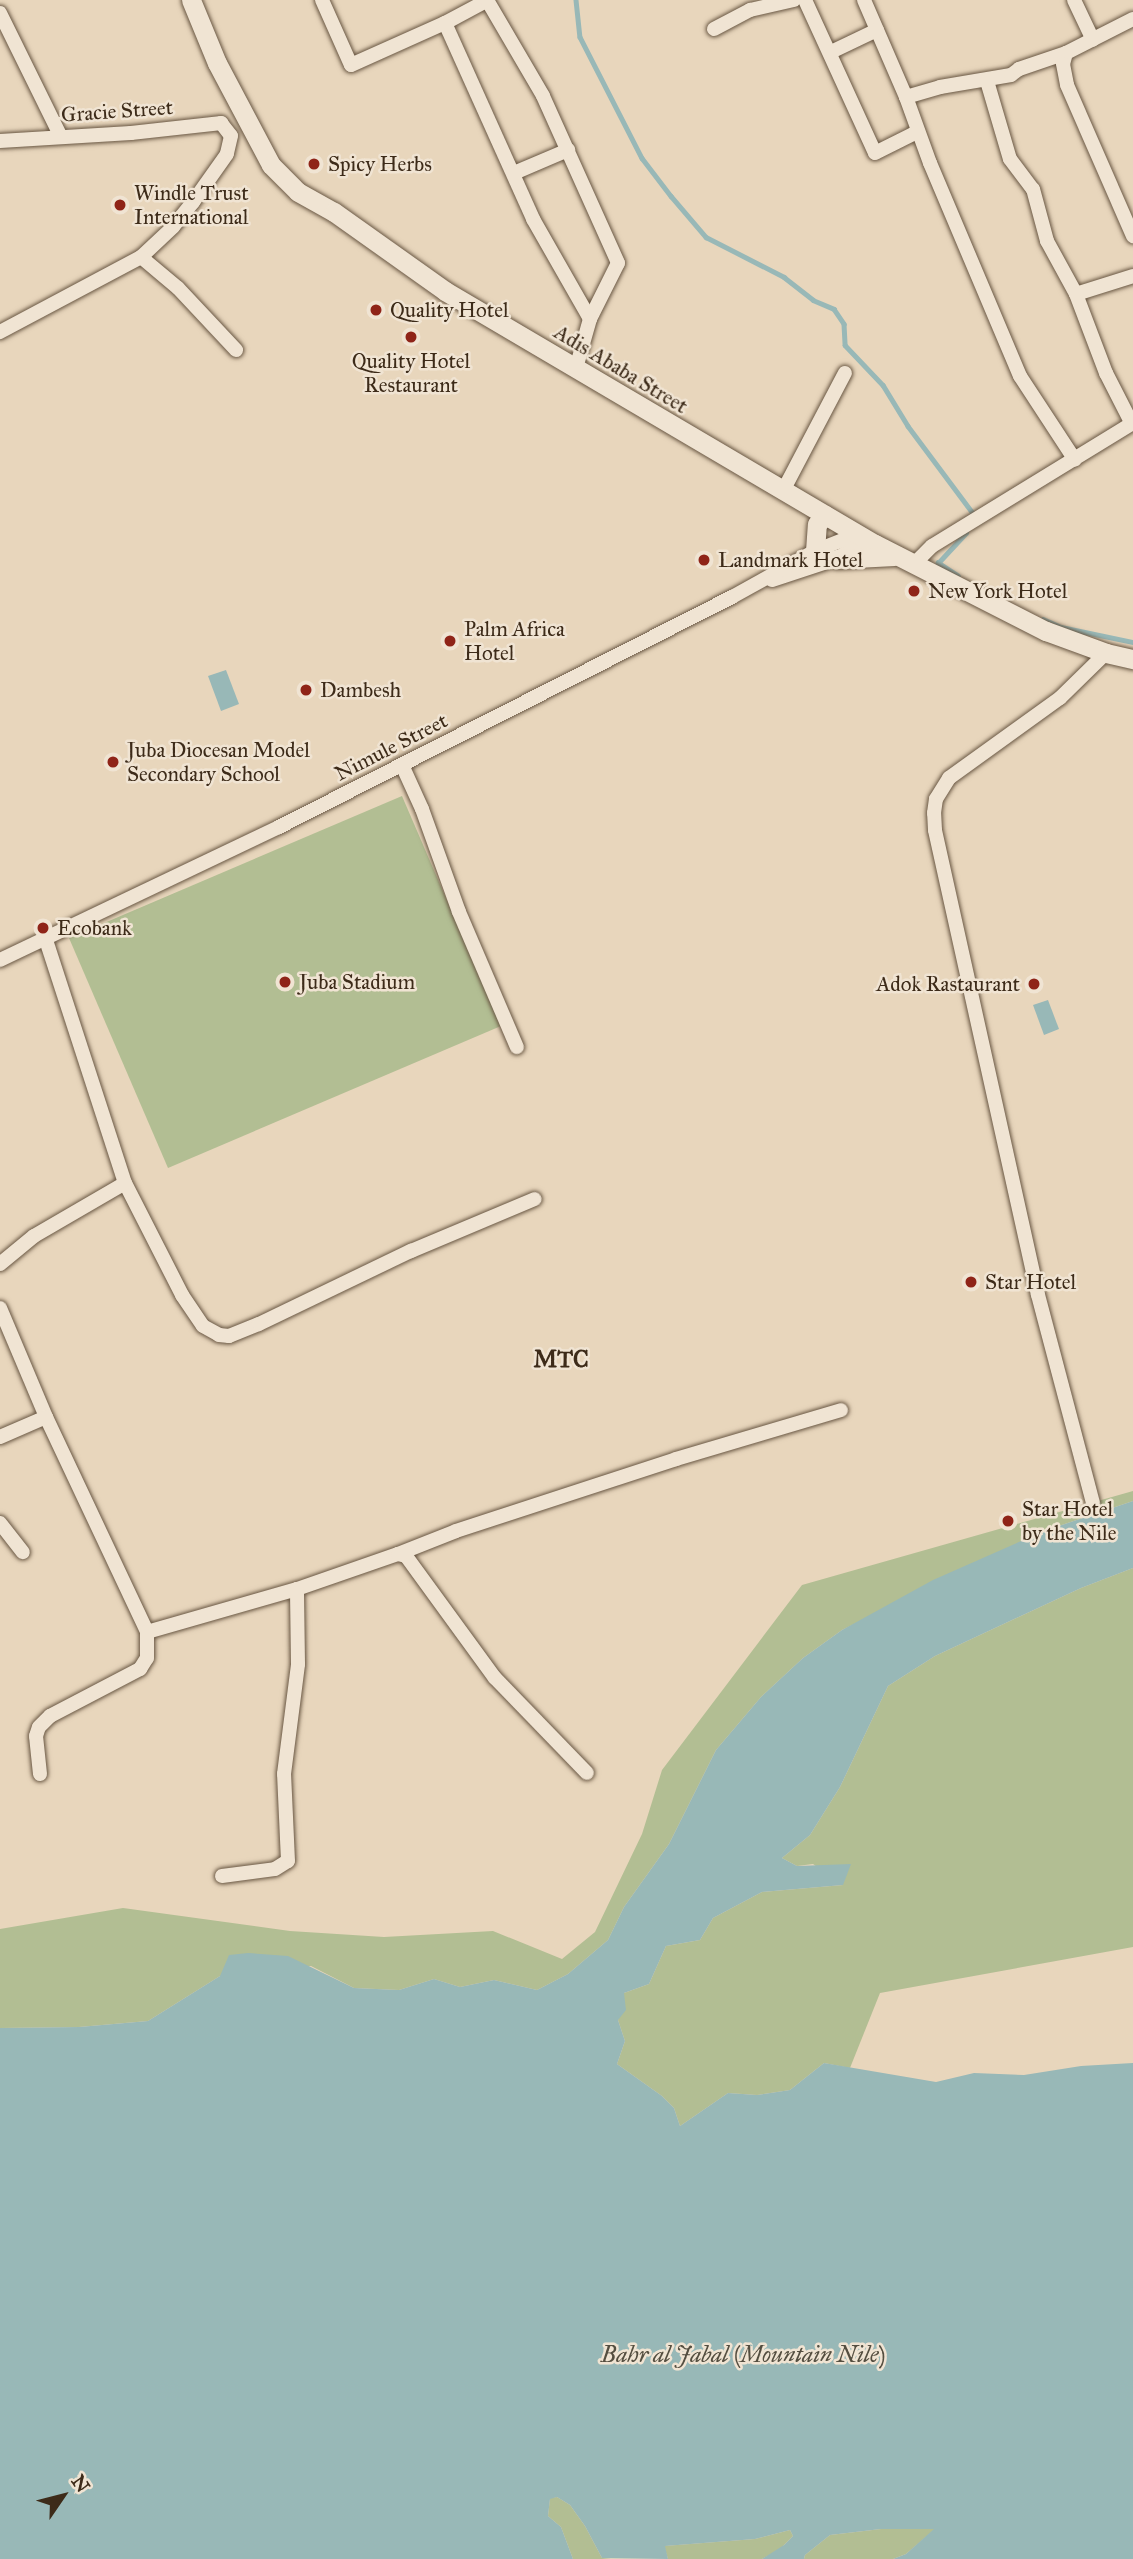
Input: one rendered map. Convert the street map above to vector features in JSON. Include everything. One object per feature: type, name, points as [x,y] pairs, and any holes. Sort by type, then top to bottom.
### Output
[{"type":"street","name":"Adis Ababa Street","points":[[191,0],[217,64],[271,165],[298,192],[334,212],[445,291],[867,539],[1046,631],[1106,653],[1133,659]]},
{"type":"street","points":[[322,0],[351,65],[445,23],[480,2],[543,96],[618,266],[590,319],[576,368]]},
{"type":"street","points":[[714,29],[750,10],[794,0]]},
{"type":"street","points":[[805,0],[875,153],[917,132]]},
{"type":"street","points":[[864,0],[1020,376],[1075,460]]},
{"type":"street","points":[[1074,0],[1093,40]]},
{"type":"street","points":[[0,13],[60,135]]},
{"type":"street","points":[[906,97],[940,87],[1011,75],[1042,58],[1066,53],[1133,20]]},
{"type":"street","points":[[445,23],[533,219],[590,319]]},
{"type":"street","points":[[831,52],[877,30]]},
{"type":"street","points":[[1066,53],[1063,64],[1067,85],[1126,202],[1133,236]]},
{"type":"street","points":[[836,559],[907,560],[1132,424],[1106,373],[1076,294],[1047,241],[1033,189],[1006,149],[987,80]]},
{"type":"street","name":"Gracie Street","points":[[0,141],[60,135],[131,133],[221,123],[246,117]]},
{"type":"street","points":[[0,332],[141,257],[173,227],[227,154],[231,136],[221,123]]},
{"type":"street","points":[[513,173],[568,150]]},
{"type":"street","points":[[141,257],[178,288],[236,350]]},
{"type":"street","points":[[1076,294],[1133,276]]},
{"type":"street","points":[[784,489],[845,373]]},
{"type":"street","points":[[815,551],[817,524],[825,515]]},
{"type":"street","name":"Nimule Street","points":[[0,960],[402,765],[760,582],[815,551],[867,539]]},
{"type":"street","name":"Nimule Street","points":[[760,582],[836,559],[867,539]]},
{"type":"street","points":[[1093,1503],[1038,1295],[935,830],[934,813],[936,799],[949,778],[1068,691],[1106,653]]},
{"type":"street","points":[[402,765],[422,809],[459,912],[517,1047]]},
{"type":"street","points":[[46,940],[125,1183],[189,1305],[203,1326],[229,1336],[411,1251],[536,1199]]},
{"type":"street","points":[[0,1264],[34,1236],[125,1183]]},
{"type":"street","points":[[0,1308],[46,1417],[147,1632],[147,1658],[140,1669],[50,1716],[39,1727],[36,1736],[40,1774]]},
{"type":"street","points":[[147,1632],[297,1589],[601,1483],[841,1409]]},
{"type":"street","points":[[0,1437],[46,1417]]},
{"type":"street","points":[[0,1523],[23,1552]]},
{"type":"street","points":[[398,1554],[406,1556],[412,1562],[495,1678],[587,1773]]},
{"type":"street","points":[[222,1875],[275,1870],[288,1861],[290,1853],[284,1774],[298,1664],[297,1589]]},
{"type":"green space","name":"Juba Stadium","points":[[402,796],[501,1026],[168,1168],[69,938]]},
{"type":"green space","points":[[1133,1491],[1133,1501],[1044,1531],[842,1630],[803,1658],[761,1697],[716,1750],[669,1844],[624,1907],[608,1940],[568,1974],[537,1990],[494,1980],[460,1987],[434,1979],[399,1990],[354,1988],[311,1966],[220,1976],[148,2021],[79,2027],[0,2028],[0,1929],[123,1908],[290,1931],[384,1937],[493,1931],[562,1959],[595,1932],[642,1834],[662,1770],[802,1585]]},
{"type":"green space","points":[[1133,1568],[1133,1947],[880,1993],[850,2068],[824,2063],[790,2090],[757,2095],[728,2093],[680,2126],[674,2108],[662,2096],[617,2064],[625,2041],[618,2020],[624,1993],[649,1984],[666,1946],[700,1940],[713,1918],[762,1892],[843,1885],[813,1864],[797,1866],[782,1858],[810,1835],[840,1787],[888,1686],[935,1656],[1081,1588]]},
{"type":"green space","points":[[557,2497],[570,2505],[602,2558],[611,2559],[573,2559],[561,2527],[548,2516],[550,2498]]},
{"type":"green space","points":[[881,2529],[935,2529],[906,2554],[893,2559],[804,2559],[805,2555],[830,2535]]},
{"type":"green space","points":[[790,2530],[793,2536],[779,2550],[762,2559],[668,2559],[664,2546],[755,2539]]},
{"type":"water","points":[[226,670],[239,704],[221,711],[208,676]]},
{"type":"water","points":[[1048,1000],[1059,1029],[1044,1035],[1033,1005]]},
{"type":"water","name":"Bahr al Jabal (Mountain Nile)","points":[[1133,1501],[1133,1568],[1081,1588],[935,1656],[888,1686],[840,1787],[810,1835],[782,1858],[797,1866],[851,1864],[843,1885],[762,1892],[713,1918],[700,1940],[666,1946],[649,1984],[624,1993],[626,2010],[618,2020],[625,2041],[617,2064],[662,2096],[674,2108],[680,2126],[728,2093],[757,2095],[790,2090],[824,2063],[936,2082],[974,2073],[1024,2075],[1081,2066],[1133,2063],[1133,2559],[893,2559],[906,2554],[934,2529],[881,2529],[830,2535],[805,2555],[804,2559],[762,2559],[793,2536],[790,2530],[755,2539],[665,2546],[668,2559],[602,2558],[570,2505],[557,2497],[550,2499],[548,2516],[561,2527],[573,2559],[0,2559],[0,2028],[79,2027],[148,2021],[220,1976],[229,1955],[248,1953],[288,1956],[354,1988],[399,1990],[434,1979],[460,1987],[494,1980],[537,1990],[568,1974],[608,1940],[624,1907],[669,1844],[716,1750],[761,1697],[803,1658],[842,1630],[933,1580],[1044,1531]]},
{"type":"waterway","points":[[576,0],[580,37],[642,158],[671,196],[706,237],[784,277],[813,300],[834,309],[844,324],[845,345],[883,385],[908,426],[975,516]]},
{"type":"waterway","points":[[958,576],[938,563],[966,533]]},
{"type":"waterway","points":[[1043,619],[1061,627],[1133,642]]},
{"type":"place","name":"Spicy Herbs","points":[[314,164]]},
{"type":"place","name":"Windle Trust International","points":[[120,205]]},
{"type":"place","name":"Quality Hotel","points":[[376,310]]},
{"type":"place","name":"Quality Hotel Restaurant","points":[[411,337]]},
{"type":"place","name":"Landmark Hotel","points":[[704,560]]},
{"type":"place","name":"New York Hotel","points":[[914,591]]},
{"type":"place","name":"Palm Africa Hotel","points":[[450,641]]},
{"type":"place","name":"Dambesh","points":[[306,690]]},
{"type":"place","name":"Juba Diocesan Model Secondary School","points":[[113,762]]},
{"type":"place","name":"Ecobank","points":[[43,928]]},
{"type":"place","name":"Juba Stadium","points":[[285,982]]},
{"type":"place","name":"Adok Rastaurant","points":[[1034,984]]},
{"type":"place","name":"Star Hotel","points":[[971,1282]]},
{"type":"place","name":"Star Hotel by the Nile","points":[[1008,1521]]},
{"type":"district","name":"MTC","points":[[561,1359]]}]
